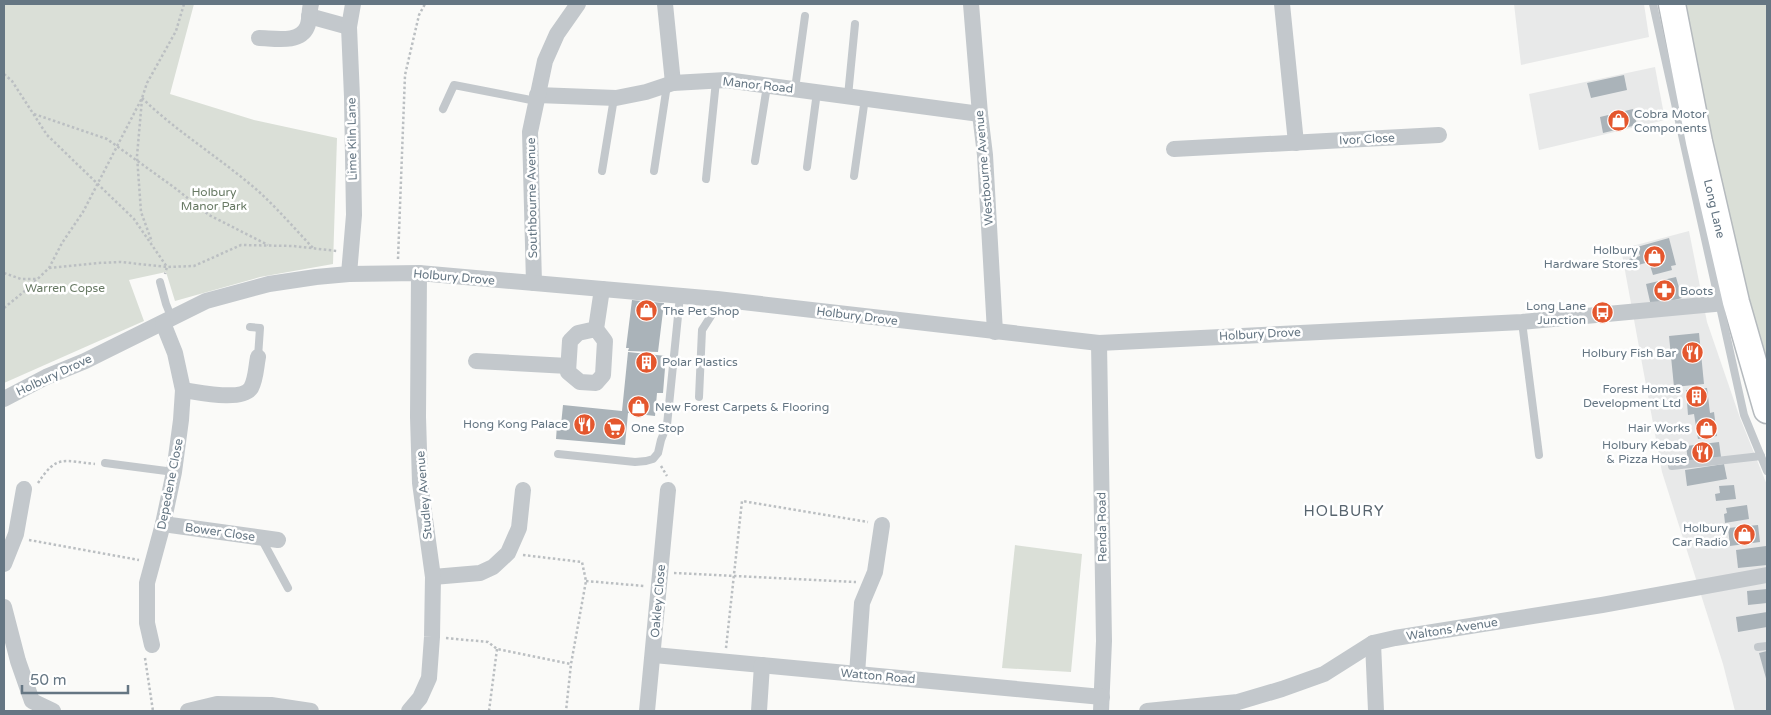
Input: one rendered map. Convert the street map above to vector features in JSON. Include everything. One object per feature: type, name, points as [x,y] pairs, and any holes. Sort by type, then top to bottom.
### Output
[{"type":"main road","name":"Long Lane","points":[[1672,4],[1699,142],[1727,303],[1767,410]]},
{"type":"street","name":"Lime Kiln Lane","points":[[349,274],[354,215],[349,27],[353,4]]},
{"type":"street","name":"Southbourne Avenue","points":[[534,283],[530,132],[545,61],[557,34],[578,4]]},
{"type":"street","points":[[665,4],[670,84]]},
{"type":"street","name":"Westbourne Avenue","points":[[970,4],[985,155],[995,332]]},
{"type":"street","points":[[1282,4],[1296,143]]},
{"type":"street","points":[[260,38],[296,38],[307,28],[310,10],[349,27]]},
{"type":"street","name":"Manor Road","points":[[536,98],[614,98],[646,92],[670,84],[726,80],[980,114]]},
{"type":"street","name":"Ivor Close","points":[[1174,150],[1439,135]]},
{"type":"street","name":"Holbury Drove","points":[[4,400],[46,377],[85,361],[206,301],[269,284],[349,274],[419,273],[717,299],[1099,343],[1522,322],[1727,303]]},
{"type":"street","name":"Studley Avenue","points":[[410,711],[420,698],[428,678],[432,637],[433,578],[420,483],[418,417],[419,273]]},
{"type":"street","points":[[596,329],[578,333],[570,341],[568,372],[580,382],[596,383],[603,375],[605,341],[596,329],[602,289]]},
{"type":"street","name":"Depedene Close","points":[[152,646],[147,623],[147,583],[163,524],[174,472],[183,390],[167,321]]},
{"type":"street","name":"Renda Road","points":[[1099,343],[1104,640],[1102,704]]},
{"type":"street","points":[[183,390],[229,396],[242,395],[250,389],[258,357]]},
{"type":"street","points":[[476,361],[568,366]]},
{"type":"street","points":[[4,564],[15,537],[24,489]]},
{"type":"street","points":[[433,578],[480,573],[493,566],[508,553],[518,528],[522,490]]},
{"type":"street","name":"Oakley Close","points":[[647,711],[654,655],[668,490]]},
{"type":"street","name":"Bower Close","points":[[163,524],[270,539]]},
{"type":"street","points":[[857,674],[862,603],[875,572],[882,524]]},
{"type":"street","name":"Waltons Avenue","points":[[1147,711],[1238,702],[1324,674],[1373,643],[1395,638],[1602,605],[1767,574]]},
{"type":"street","points":[[4,607],[29,706],[53,711]]},
{"type":"street","points":[[1373,643],[1376,711]]},
{"type":"street","name":"Watton Road","points":[[654,655],[857,674],[1102,704]]},
{"type":"street","points":[[759,711],[762,665]]},
{"type":"street","points":[[188,711],[218,704],[271,705],[311,711]]},
{"type":"lane","points":[[1653,4],[1727,303],[1744,415],[1767,471]]},
{"type":"lane","points":[[795,89],[805,16]]},
{"type":"lane","points":[[848,96],[855,24]]},
{"type":"lane","points":[[706,179],[716,81]]},
{"type":"lane","points":[[654,171],[670,84]]},
{"type":"lane","points":[[443,109],[454,85],[536,98]]},
{"type":"lane","points":[[755,161],[767,86]]},
{"type":"lane","points":[[807,167],[817,92]]},
{"type":"lane","points":[[602,171],[614,98]]},
{"type":"lane","points":[[854,176],[864,98]]},
{"type":"lane","points":[[160,282],[166,304],[167,321]]},
{"type":"lane","points":[[558,454],[635,462],[653,459],[658,453],[661,440],[668,425],[680,296]]},
{"type":"lane","points":[[699,397],[702,330],[716,308],[717,299]]},
{"type":"lane","points":[[1522,322],[1539,455]]},
{"type":"lane","points":[[250,327],[260,328],[258,357]]},
{"type":"lane","points":[[1672,466],[1761,456]]},
{"type":"lane","points":[[105,463],[174,472]]},
{"type":"lane","points":[[270,539],[288,588]]},
{"type":"lane","points":[[1758,647],[1767,646]]},
{"type":"path","points":[[4,308],[49,268],[62,243],[83,212],[142,98],[147,83],[176,31],[184,4]]},
{"type":"path","points":[[397,274],[405,75],[419,15],[425,4]]},
{"type":"path","points":[[4,74],[12,82],[47,135],[134,219],[167,267],[167,271]]},
{"type":"path","points":[[142,98],[138,162],[141,212],[153,246]]},
{"type":"path","points":[[142,98],[161,116],[205,148],[258,191],[313,248]]},
{"type":"path","points":[[34,114],[107,139],[209,215],[270,246]]},
{"type":"path","points":[[49,268],[121,262],[167,267],[194,266],[241,245],[313,248],[350,252]]},
{"type":"path","points":[[4,272],[20,279],[38,279]]},
{"type":"path","points":[[653,459],[660,464],[668,478],[668,490]]},
{"type":"path","points":[[24,489],[31,489],[37,485],[55,462],[105,463]]},
{"type":"path","points":[[724,662],[742,501],[882,524]]},
{"type":"path","points":[[15,537],[153,562]]},
{"type":"path","points":[[508,553],[582,562],[586,581],[571,664],[566,711]]},
{"type":"path","points":[[586,581],[734,577],[871,583]]},
{"type":"path","points":[[432,637],[488,642],[497,649],[571,664]]},
{"type":"path","points":[[152,646],[148,651],[145,661],[153,711]]},
{"type":"path","points":[[489,711],[497,649]]},
{"type":"shaded area","points":[[1514,4],[1644,4],[1649,37],[1521,65]]},
{"type":"shaded area","points":[[1655,67],[1665,120],[1539,150],[1529,94]]},
{"type":"shaded area","points":[[1689,231],[1707,322],[1740,418],[1767,485],[1767,711],[1735,711],[1723,664],[1662,472],[1621,249]]},
{"type":"green space","name":"Holbury Manor Park","points":[[4,4],[194,4],[170,94],[254,120],[337,138],[333,264],[260,277],[175,301],[166,272],[129,280],[144,321],[4,383]]},
{"type":"green space","points":[[1682,4],[1767,4],[1767,360],[1749,309]]},
{"type":"green space","points":[[1015,545],[1082,554],[1071,672],[1002,668]]},
{"type":"building","points":[[1624,75],[1627,90],[1591,98],[1587,83]]},
{"type":"building","name":"Cobra Motor Components","points":[[1633,109],[1637,125],[1603,133],[1600,117]]},
{"type":"building","name":"Holbury Hardware Stores","points":[[1669,238],[1676,265],[1671,266],[1672,270],[1653,275],[1649,262],[1631,267],[1629,259],[1640,256],[1637,247]]},
{"type":"building","name":"Boots","points":[[1676,277],[1682,298],[1651,306],[1646,284]]},
{"type":"building","points":[[632,300],[664,303],[658,352],[628,351],[629,348],[626,348]]},
{"type":"building","points":[[1699,333],[1704,384],[1674,387],[1669,336]]},
{"type":"building","points":[[628,352],[666,356],[663,393],[657,393],[655,416],[628,413],[625,445],[556,439],[557,425],[561,425],[563,405],[622,411]]},
{"type":"building","points":[[1707,388],[1710,413],[1714,412],[1717,436],[1698,439],[1694,414],[1688,415],[1686,390]]},
{"type":"building","name":"Holbury Kebab & Pizza House","points":[[1719,442],[1721,457],[1688,461],[1686,446]]},
{"type":"building","points":[[1724,464],[1727,479],[1687,486],[1685,470]]},
{"type":"building","points":[[1734,485],[1736,499],[1716,501],[1715,494],[1720,493],[1719,486]]},
{"type":"building","points":[[1747,505],[1749,519],[1725,523],[1724,514],[1727,513],[1726,508]]},
{"type":"building","name":"Holbury Car Radio","points":[[1758,525],[1760,542],[1730,546],[1728,528]]},
{"type":"building","points":[[1766,546],[1767,565],[1738,568],[1736,550]]},
{"type":"building","points":[[1767,589],[1767,603],[1748,605],[1747,591]]},
{"type":"building","points":[[1767,612],[1767,627],[1738,632],[1736,617]]},
{"type":"building","points":[[1767,651],[1767,682],[1759,653]]},
{"type":"place","name":"Cobra Motor Components","points":[[1618,121]]},
{"type":"place","name":"Holbury Hardware Stores","points":[[1654,257]]},
{"type":"place","name":"Boots","points":[[1664,291]]},
{"type":"place","name":"The Pet Shop","points":[[647,311]]},
{"type":"place","name":"Long Lane Junction","points":[[1602,313]]},
{"type":"place","name":"Holbury Fish Bar","points":[[1692,353]]},
{"type":"place","name":"Polar Plastics","points":[[646,362]]},
{"type":"place","name":"Forest Homes Development Ltd","points":[[1697,396]]},
{"type":"place","name":"New Forest Carpets & Flooring","points":[[639,407]]},
{"type":"place","name":"Hong Kong Palace","points":[[584,424]]},
{"type":"place","name":"One Stop","points":[[615,428]]},
{"type":"place","name":"Hair Works","points":[[1706,428]]},
{"type":"place","name":"Holbury Kebab & Pizza House","points":[[1703,452]]},
{"type":"place","name":"Holbury Car Radio","points":[[1744,535]]},
{"type":"district","name":"HOLBURY","points":[[1344,511]]},
{"type":"park label","name":"Warren Copse","points":[[65,288]]}]
